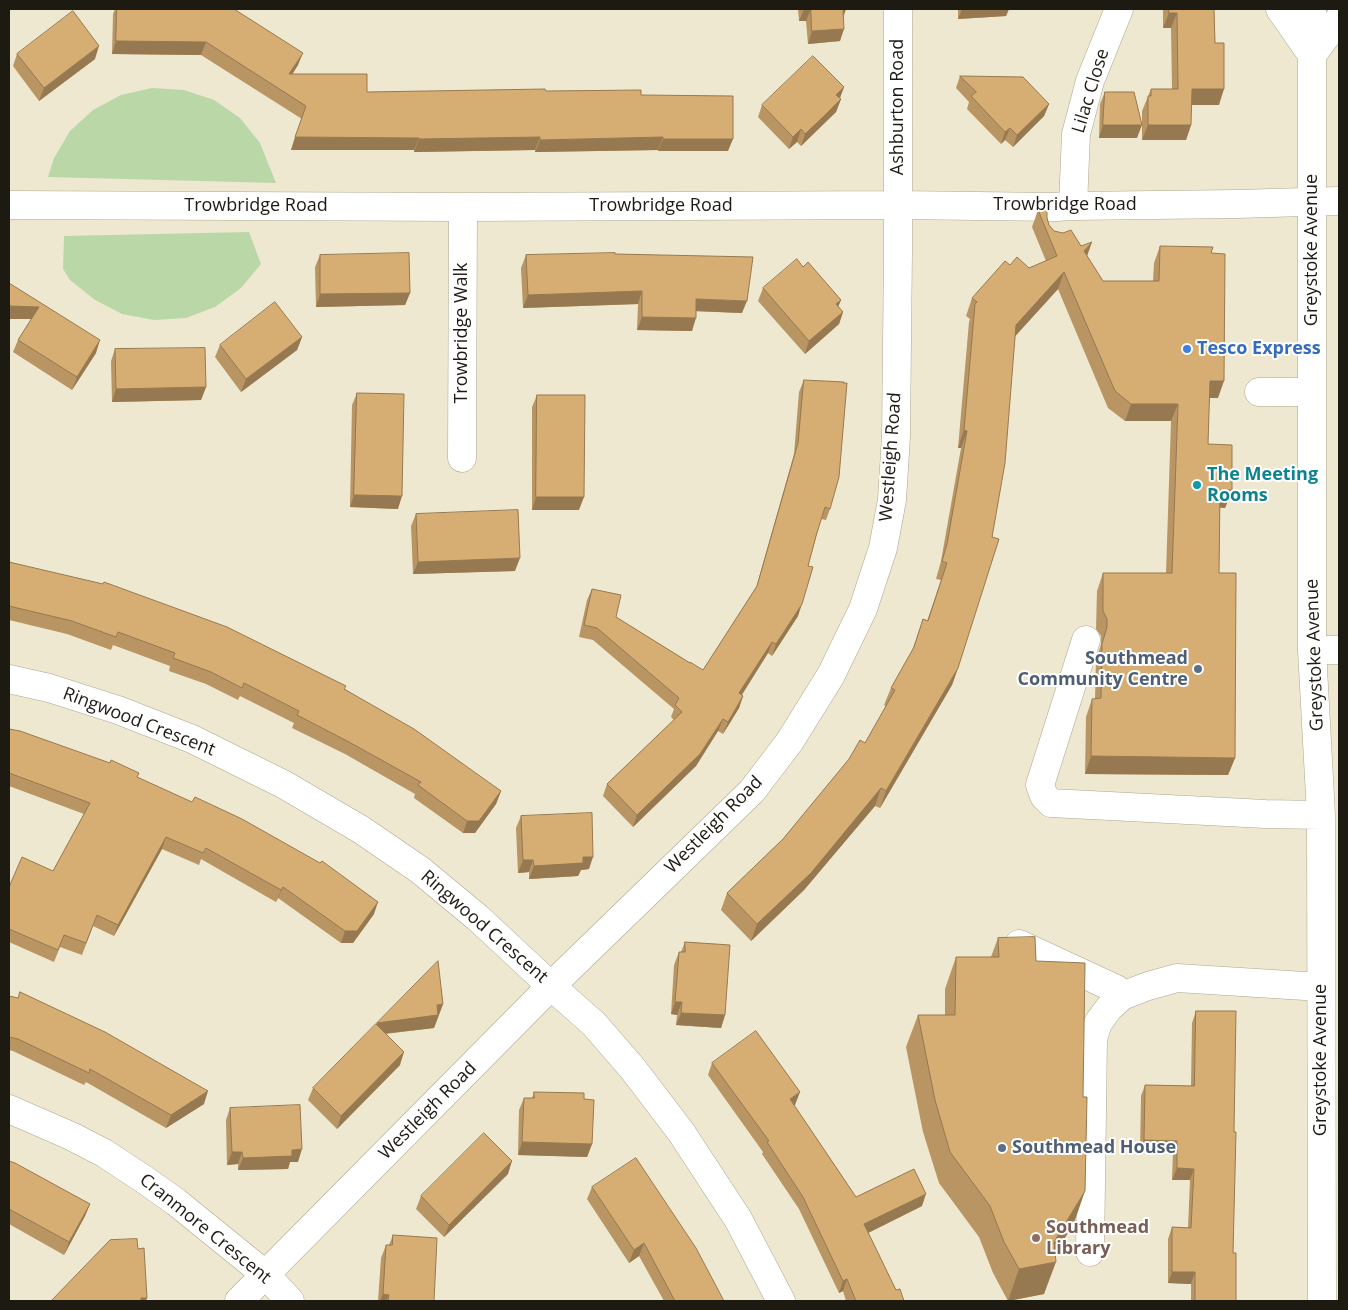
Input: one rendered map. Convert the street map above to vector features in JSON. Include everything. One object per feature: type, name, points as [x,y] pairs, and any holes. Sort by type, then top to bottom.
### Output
[{"type":"street","name":"Ashburton Road","points":[[898,9],[898,204]]},
{"type":"street","name":"Lilac Close","points":[[1056,235],[1064,206],[1076,134],[1090,82],[1119,9]]},
{"type":"street","points":[[1280,9],[1312,55],[1339,20]]},
{"type":"street","name":"Greystoke Avenue","points":[[1312,9],[1312,650],[1321,815],[1322,1301]]},
{"type":"street","name":"Trowbridge Road","points":[[9,205],[463,207],[898,204],[1064,206],[1339,201]]},
{"type":"street","name":"Westleigh Road","points":[[239,1301],[551,986],[752,791],[790,741],[831,675],[863,609],[883,548],[892,500],[896,436],[898,204]]},
{"type":"street","name":"Trowbridge Walk","points":[[462,458],[463,207]]},
{"type":"street","points":[[1259,392],[1312,392]]},
{"type":"street","points":[[1086,640],[1040,785],[1044,796],[1051,803],[1321,815]]},
{"type":"street","points":[[1312,650],[1339,650]]},
{"type":"street","name":"Ringwood Crescent","points":[[9,678],[49,688],[192,739],[283,784],[360,829],[420,870],[478,918],[594,1024],[633,1070],[681,1132],[738,1219],[781,1301]]},
{"type":"street","points":[[1019,944],[1116,989],[1122,996]]},
{"type":"street","points":[[1090,1252],[1093,1039],[1098,1024],[1108,1008],[1122,996],[1177,978],[1321,987]]},
{"type":"street","name":"Cranmore Crescent","points":[[9,1109],[104,1153],[145,1180],[176,1202],[266,1275],[290,1301]]},
{"type":"green space","points":[[152,88],[184,90],[214,100],[240,118],[260,143],[276,183],[48,177],[54,158],[70,131],[93,110],[121,95]]},
{"type":"green space","points":[[249,232],[261,264],[241,288],[215,307],[186,318],[154,320],[122,314],[95,300],[70,280],[63,269],[64,236]]},
{"type":"building","points":[[117,9],[234,9],[303,53],[289,74],[367,74],[367,92],[545,89],[546,91],[641,90],[641,95],[733,96],[733,139],[663,139],[663,137],[540,140],[540,137],[419,139],[295,137],[306,106],[206,42],[116,41]]},
{"type":"building","points":[[811,9],[843,9],[844,29],[812,31]]},
{"type":"building","points":[[1169,9],[1214,9],[1215,43],[1224,43],[1224,89],[1192,89],[1191,125],[1148,125],[1148,96],[1151,96],[1151,89],[1178,89],[1177,13],[1169,13]]},
{"type":"building","points":[[73,11],[99,46],[44,88],[17,54]]},
{"type":"building","points":[[813,56],[844,87],[836,95],[841,99],[823,117],[805,134],[801,129],[793,137],[762,105]]},
{"type":"building","points":[[960,76],[1023,77],[1049,104],[1017,135],[1010,128],[1005,132],[971,96],[976,92]]},
{"type":"building","points":[[1105,92],[1134,92],[1142,125],[1103,125]]},
{"type":"building","points":[[1047,205],[1047,218],[1049,225],[1054,231],[1063,233],[1071,230],[1081,246],[1092,242],[1084,251],[1103,281],[1159,281],[1160,246],[1213,247],[1211,253],[1225,254],[1224,381],[1210,381],[1208,444],[1232,445],[1232,490],[1220,490],[1219,573],[1236,573],[1235,758],[1091,756],[1092,699],[1101,698],[1102,644],[1107,627],[1107,619],[1103,611],[1103,573],[1172,573],[1178,404],[1131,404],[1115,391],[1064,272],[1016,325],[1005,463],[992,537],[999,539],[958,668],[886,791],[881,788],[811,873],[757,924],[727,893],[783,839],[849,759],[860,740],[865,743],[895,690],[891,688],[914,647],[923,619],[928,621],[947,563],[942,561],[947,544],[967,431],[964,430],[975,304],[977,302],[972,298],[1005,261],[1010,265],[1017,257],[1029,268],[1057,256],[1038,210]]},
{"type":"building","points":[[409,253],[410,293],[320,294],[320,255]]},
{"type":"building","points":[[615,253],[753,257],[747,301],[696,299],[696,318],[642,317],[642,291],[528,295],[526,255]]},
{"type":"building","points":[[797,259],[803,267],[808,262],[841,300],[836,304],[843,312],[809,341],[763,288]]},
{"type":"building","points":[[9,283],[100,340],[77,377],[18,340],[39,307],[9,306]]},
{"type":"building","points":[[275,302],[302,337],[246,379],[220,345]]},
{"type":"building","points":[[205,348],[206,387],[116,389],[115,349]]},
{"type":"building","points":[[804,380],[847,383],[839,477],[830,509],[825,507],[816,536],[808,566],[813,567],[802,604],[776,644],[772,642],[739,693],[743,696],[728,722],[723,719],[700,754],[637,815],[607,784],[682,712],[675,705],[679,698],[597,628],[584,625],[592,589],[621,595],[616,617],[703,670],[757,586],[798,443]]},
{"type":"building","points":[[357,393],[404,394],[402,496],[354,495]]},
{"type":"building","points":[[537,395],[585,395],[584,497],[536,497]]},
{"type":"building","points":[[518,510],[520,558],[418,562],[416,514]]},
{"type":"building","points":[[9,562],[103,584],[104,582],[227,627],[346,686],[344,689],[414,729],[501,791],[479,821],[467,821],[418,785],[421,782],[297,715],[299,711],[244,683],[242,688],[211,672],[173,658],[175,653],[118,632],[116,637],[72,621],[9,606]]},
{"type":"building","points":[[9,729],[20,731],[110,763],[111,760],[139,773],[137,777],[192,802],[195,797],[242,819],[320,863],[322,861],[378,902],[357,931],[345,931],[283,887],[281,890],[206,848],[203,853],[166,837],[118,925],[97,915],[86,943],[64,935],[58,950],[9,929],[9,887],[22,857],[53,871],[90,803],[9,773]]},
{"type":"building","points":[[592,813],[593,857],[583,857],[583,863],[534,866],[533,860],[523,860],[521,816]]},
{"type":"building","name":"Southmead House","points":[[1035,937],[1036,961],[1085,963],[1083,1097],[1087,1097],[1085,1191],[1054,1242],[1056,1262],[1019,1269],[1004,1242],[990,1206],[950,1152],[935,1100],[918,1015],[955,1015],[956,957],[999,957],[998,938]]},
{"type":"building","points":[[685,942],[730,945],[725,1015],[681,1013],[682,1002],[675,1002],[679,952],[685,952]]},
{"type":"building","points":[[438,961],[443,1004],[437,1005],[438,1015],[377,1023]]},
{"type":"building","points":[[20,992],[105,1032],[208,1091],[171,1115],[90,1069],[89,1073],[18,1039],[9,1037],[9,996],[18,998]]},
{"type":"building","points":[[1196,1011],[1236,1011],[1233,1253],[1236,1253],[1236,1301],[1195,1301],[1195,1272],[1172,1272],[1172,1227],[1191,1228],[1194,1169],[1177,1168],[1177,1141],[1144,1140],[1145,1085],[1194,1086]]},
{"type":"building","points":[[376,1024],[404,1052],[341,1116],[313,1088]]},
{"type":"building","points":[[756,1031],[800,1092],[790,1099],[856,1197],[914,1169],[926,1194],[864,1224],[896,1290],[900,1289],[904,1301],[856,1301],[847,1279],[843,1281],[803,1197],[767,1142],[769,1141],[712,1063]]},
{"type":"building","points":[[534,1092],[584,1093],[584,1099],[594,1100],[592,1144],[522,1142],[524,1098],[534,1098]]},
{"type":"building","points":[[300,1105],[302,1149],[292,1150],[292,1156],[243,1158],[242,1152],[232,1152],[230,1108]]},
{"type":"building","points":[[484,1133],[512,1161],[449,1225],[421,1196]]},
{"type":"building","points":[[636,1158],[696,1248],[724,1301],[675,1301],[644,1243],[634,1250],[592,1187]]},
{"type":"building","points":[[9,1161],[90,1204],[69,1242],[9,1209]]},
{"type":"building","points":[[393,1235],[437,1238],[434,1301],[388,1301],[389,1295],[383,1294],[386,1245],[392,1245]]},
{"type":"building","points":[[137,1239],[138,1249],[144,1248],[147,1298],[141,1298],[141,1301],[51,1301],[110,1240]]},
{"type":"place","name":"Tesco Express","points":[[1187,349]]},
{"type":"place","name":"The Meeting Rooms","points":[[1197,485]]},
{"type":"place","name":"Southmead Community Centre","points":[[1198,669]]},
{"type":"place","name":"Southmead House","points":[[1002,1148]]},
{"type":"place","name":"Southmead Library","points":[[1036,1238]]}]
